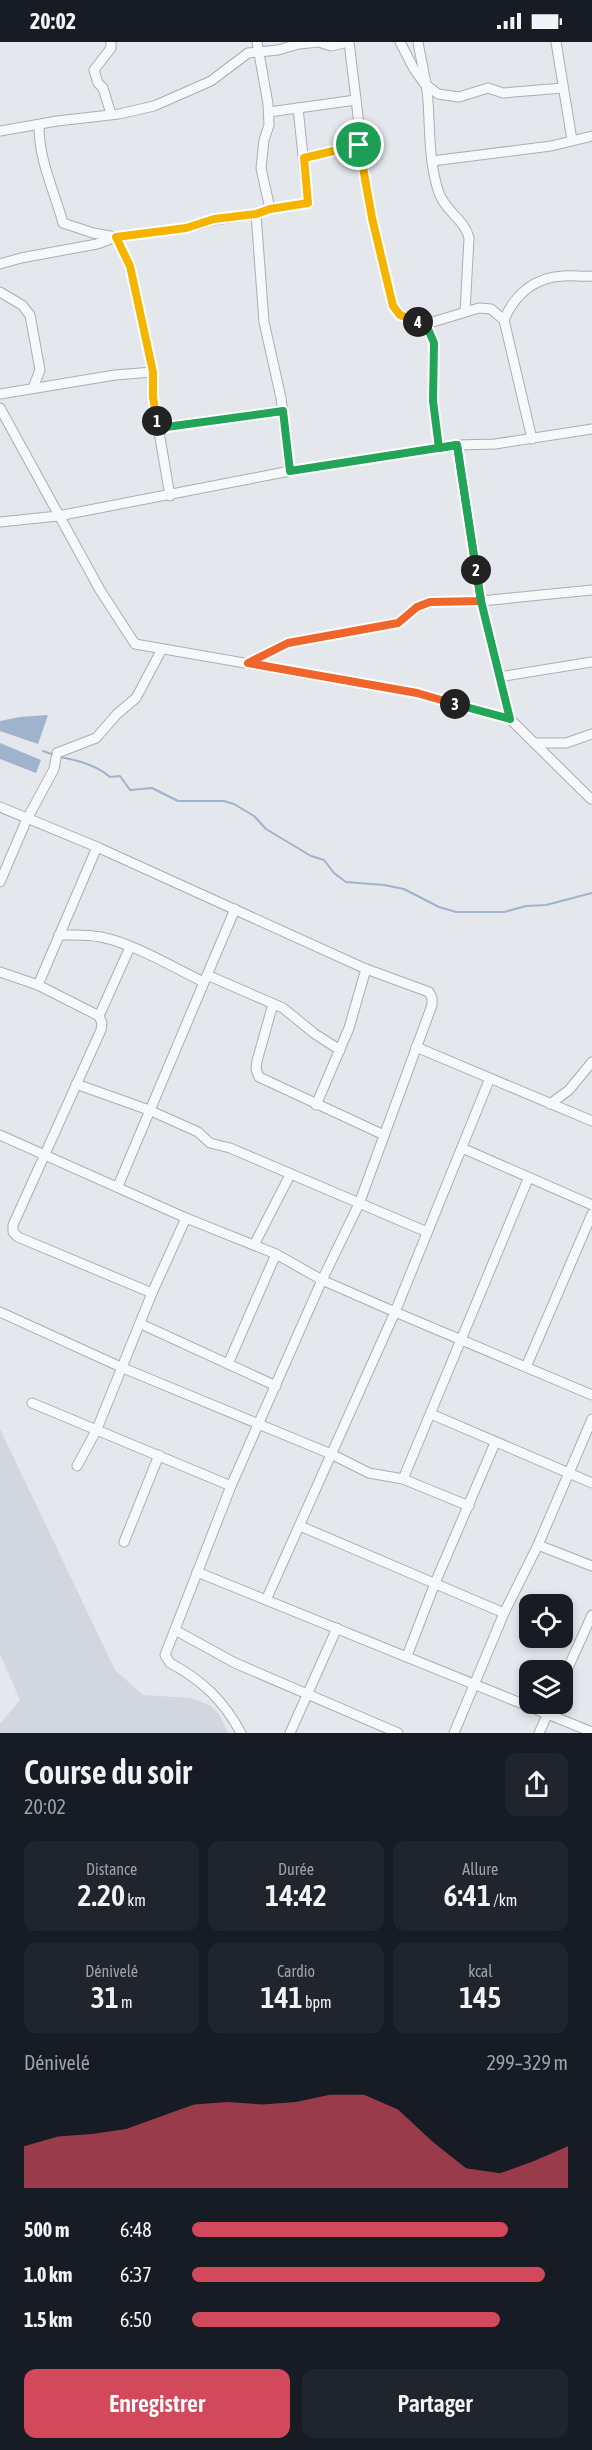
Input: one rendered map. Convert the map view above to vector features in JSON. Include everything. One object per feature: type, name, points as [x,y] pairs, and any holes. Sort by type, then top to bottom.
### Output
[{"type":"street","points":[[0,131],[154,106],[211,81],[236,60],[258,46],[278,50],[309,43],[319,42],[331,46],[349,42],[359,145],[372,218],[393,306],[400,315],[426,324],[480,308],[491,309],[504,320]]},
{"type":"street","points":[[400,42],[424,83],[438,94],[459,97],[488,88],[503,93],[563,87]]},
{"type":"street","points":[[418,42],[428,99],[432,161],[440,195],[466,227],[469,238],[465,312]]},
{"type":"street","points":[[556,42],[572,140]]},
{"type":"street","points":[[111,43],[111,48],[94,70],[111,114]]},
{"type":"street","points":[[258,46],[269,111],[269,125],[264,140],[261,168],[270,209]]},
{"type":"street","points":[[428,99],[438,94]]},
{"type":"street","points":[[269,111],[356,100]]},
{"type":"street","points":[[0,264],[21,258],[87,247],[116,237],[186,228],[214,219],[256,214],[270,209],[308,203],[298,108]]},
{"type":"street","points":[[39,126],[43,167],[55,192],[63,224],[116,237]]},
{"type":"street","points":[[432,161],[551,146],[592,135]]},
{"type":"street","points":[[304,158],[359,145]]},
{"type":"street","points":[[256,214],[264,322],[283,411],[290,471]]},
{"type":"street","points":[[116,237],[130,266],[153,372],[153,397],[170,496]]},
{"type":"street","points":[[532,439],[504,320],[519,294],[534,285],[561,276],[592,276]]},
{"type":"street","points":[[0,292],[22,305],[30,315],[40,370],[33,388]]},
{"type":"street","points":[[426,324],[434,343],[433,401],[439,448]]},
{"type":"street","points":[[0,394],[115,375],[153,372]]},
{"type":"street","points":[[0,408],[100,590],[135,644],[417,693],[510,719],[591,799]]},
{"type":"street","points":[[159,428],[283,411]]},
{"type":"street","points":[[0,522],[58,516],[290,471],[457,445],[495,444],[592,429]]},
{"type":"street","points":[[457,445],[481,601],[510,719]]},
{"type":"street","points":[[248,663],[288,643],[398,623],[417,607],[430,602],[481,601],[592,590]]},
{"type":"street","points":[[0,882],[27,819],[54,769],[56,756],[96,738],[117,714],[136,698],[162,649]]},
{"type":"street","points":[[499,677],[592,662]]},
{"type":"street","points":[[535,743],[566,743],[592,735]]},
{"type":"street","points":[[0,807],[97,847],[366,969],[429,992],[432,998],[432,1005],[359,1204],[322,1280],[231,1486],[165,1655],[167,1660],[216,1694],[226,1706],[241,1733]]},
{"type":"street","points":[[38,985],[97,847]]},
{"type":"street","points":[[118,1186],[235,909]]},
{"type":"street","points":[[58,935],[103,938],[283,1008],[315,1034],[340,1050]]},
{"type":"street","points":[[99,1016],[129,947]]},
{"type":"street","points":[[316,1105],[353,1016],[366,969]]},
{"type":"street","points":[[0,972],[38,985],[99,1016],[102,1023],[101,1030],[13,1224],[14,1232],[18,1237],[152,1293]]},
{"type":"street","points":[[273,1004],[257,1061],[256,1070],[259,1077],[384,1135]]},
{"type":"street","points":[[416,1047],[592,1121]]},
{"type":"street","points":[[550,1104],[570,1090],[592,1062]]},
{"type":"street","points":[[266,1600],[395,1312],[490,1078]]},
{"type":"street","points":[[76,1084],[149,1110],[198,1132],[210,1143],[230,1148],[427,1232]]},
{"type":"street","points":[[0,1135],[186,1218],[276,1254],[322,1280],[592,1395]]},
{"type":"street","points":[[462,1148],[528,1179],[592,1205]]},
{"type":"street","points":[[254,1245],[290,1175]]},
{"type":"street","points":[[403,1479],[528,1179]]},
{"type":"street","points":[[526,1367],[592,1214]]},
{"type":"street","points":[[77,1466],[97,1429],[152,1293],[186,1218]]},
{"type":"street","points":[[228,1364],[276,1254]]},
{"type":"street","points":[[0,1312],[123,1368],[331,1454],[369,1473],[403,1479],[469,1506]]},
{"type":"street","points":[[141,1324],[276,1386]]},
{"type":"street","points":[[32,1403],[231,1486]]},
{"type":"street","points":[[432,1414],[592,1483]]},
{"type":"street","points":[[454,1733],[504,1613],[538,1545],[592,1419]]},
{"type":"street","points":[[407,1656],[435,1583],[495,1443]]},
{"type":"street","points":[[124,1542],[159,1455]]},
{"type":"street","points":[[300,1526],[504,1613]]},
{"type":"street","points":[[538,1545],[592,1566]]},
{"type":"street","points":[[197,1572],[475,1683],[519,1698]]},
{"type":"street","points":[[572,1660],[592,1615]]},
{"type":"street","points":[[290,1733],[337,1628]]},
{"type":"street","points":[[175,1630],[235,1663],[398,1733]]},
{"type":"street","points":[[539,1733],[547,1714]]},
{"type":"street","points":[[560,1714],[592,1732]]},
{"type":"shaded area","points":[[0,1429],[115,1670],[143,1695],[192,1698],[211,1706],[219,1714],[228,1733],[0,1733],[0,1724],[20,1700],[0,1654]]},
{"type":"water","points":[[48,715],[38,744],[0,731],[0,721]]},
{"type":"water","points":[[0,743],[41,760],[36,773],[0,759]]},
{"type":"waterway","points":[[43,751],[54,755]]},
{"type":"waterway","points":[[60,757],[93,766],[110,777],[120,776],[130,790],[152,788],[178,801],[224,801],[234,804],[254,816],[266,829],[311,856],[324,860],[334,873],[346,882],[404,889],[439,907],[456,912],[504,912],[526,906],[546,905],[592,893]]},
{"type":"route","points":[[359,145],[304,158],[308,203],[270,209],[256,214],[214,219],[186,228],[116,237],[130,266],[153,372],[153,397],[159,428],[283,411],[290,471],[439,448],[457,445],[481,601],[430,602],[417,607],[398,623],[288,643],[248,663],[417,693],[510,719],[481,601],[468,523],[457,445],[439,448],[433,401],[434,343],[426,324],[400,315],[393,306],[372,218],[359,145]]}]
